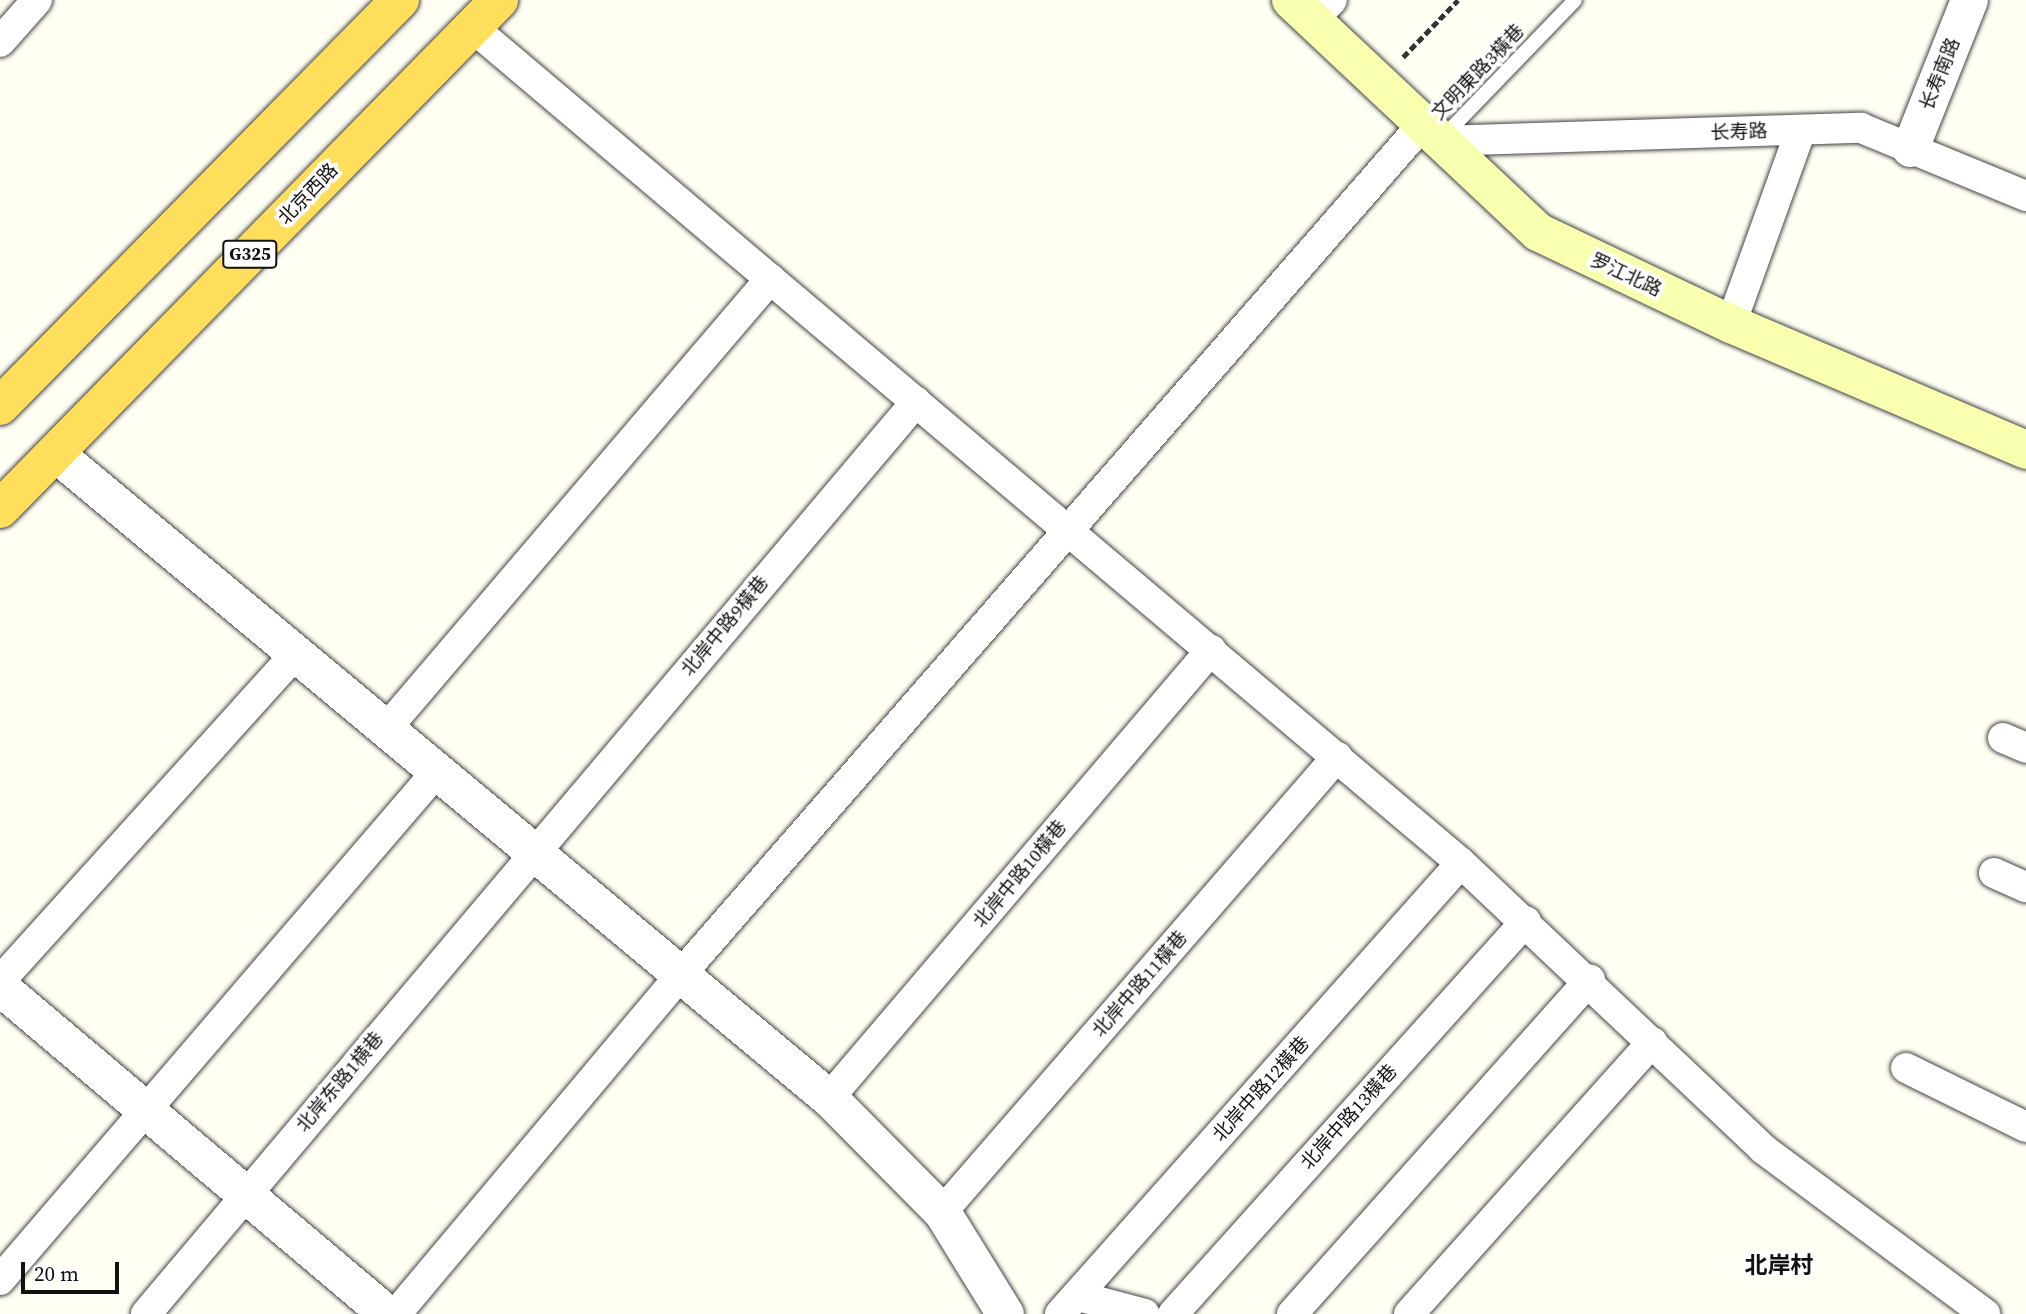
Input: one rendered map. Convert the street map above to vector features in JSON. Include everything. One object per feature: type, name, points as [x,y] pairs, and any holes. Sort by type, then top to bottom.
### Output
[{"type":"highway","points":[[5,392],[400,0]]},
{"type":"highway","name":"北京西路","points":[[0,509],[499,0]]},
{"type":"main road","name":"罗江北路","points":[[1312,7],[1378,83],[1538,232],[1731,324],[2026,450]]},
{"type":"street","points":[[0,41],[37,0]]},
{"type":"street","name":"长寿南路","points":[[1910,148],[1969,0]]},
{"type":"street","points":[[472,27],[1461,863],[1590,980],[1763,1149],[1985,1314]]},
{"type":"street","name":"长寿路","points":[[1430,133],[1861,128],[2026,196]]},
{"type":"street","points":[[1731,324],[1801,130]]},
{"type":"street","points":[[396,1314],[682,972],[1068,530],[1430,133]]},
{"type":"street","points":[[386,729],[770,279]]},
{"type":"street","name":"北岸中路9橫巷","points":[[535,851],[916,402]]},
{"type":"street","points":[[55,453],[682,972],[829,1098],[942,1212],[1005,1314]]},
{"type":"street","name":"北岸中路10橫巷","points":[[829,1098],[1211,650]]},
{"type":"street","points":[[0,981],[295,654]]},
{"type":"street","name":"北岸中路11橫巷","points":[[942,1212],[1337,757]]},
{"type":"street","points":[[0,1280],[148,1112],[438,771]]},
{"type":"street","name":"北岸东路1横巷","points":[[146,1314],[535,851]]},
{"type":"street","name":"北岸中路12橫巷","points":[[1069,1305],[1461,863]]},
{"type":"street","points":[[1994,873],[2026,887]]},
{"type":"street","name":"北岸中路13橫巷","points":[[1173,1314],[1526,921]]},
{"type":"street","points":[[1292,1314],[1590,980]]},
{"type":"street","points":[[0,987],[387,1314]]},
{"type":"street","points":[[1409,1314],[1652,1042]]},
{"type":"street","points":[[1906,1068],[2026,1127]]},
{"type":"street","points":[[1069,1305],[1145,1314]]},
{"type":"lane","name":"文明東路3橫巷","points":[[1430,133],[1575,0]]},
{"type":"path","points":[[1378,83],[1458,0]]},
{"type":"district","name":"北岸村","points":[[1779,1265]]}]
